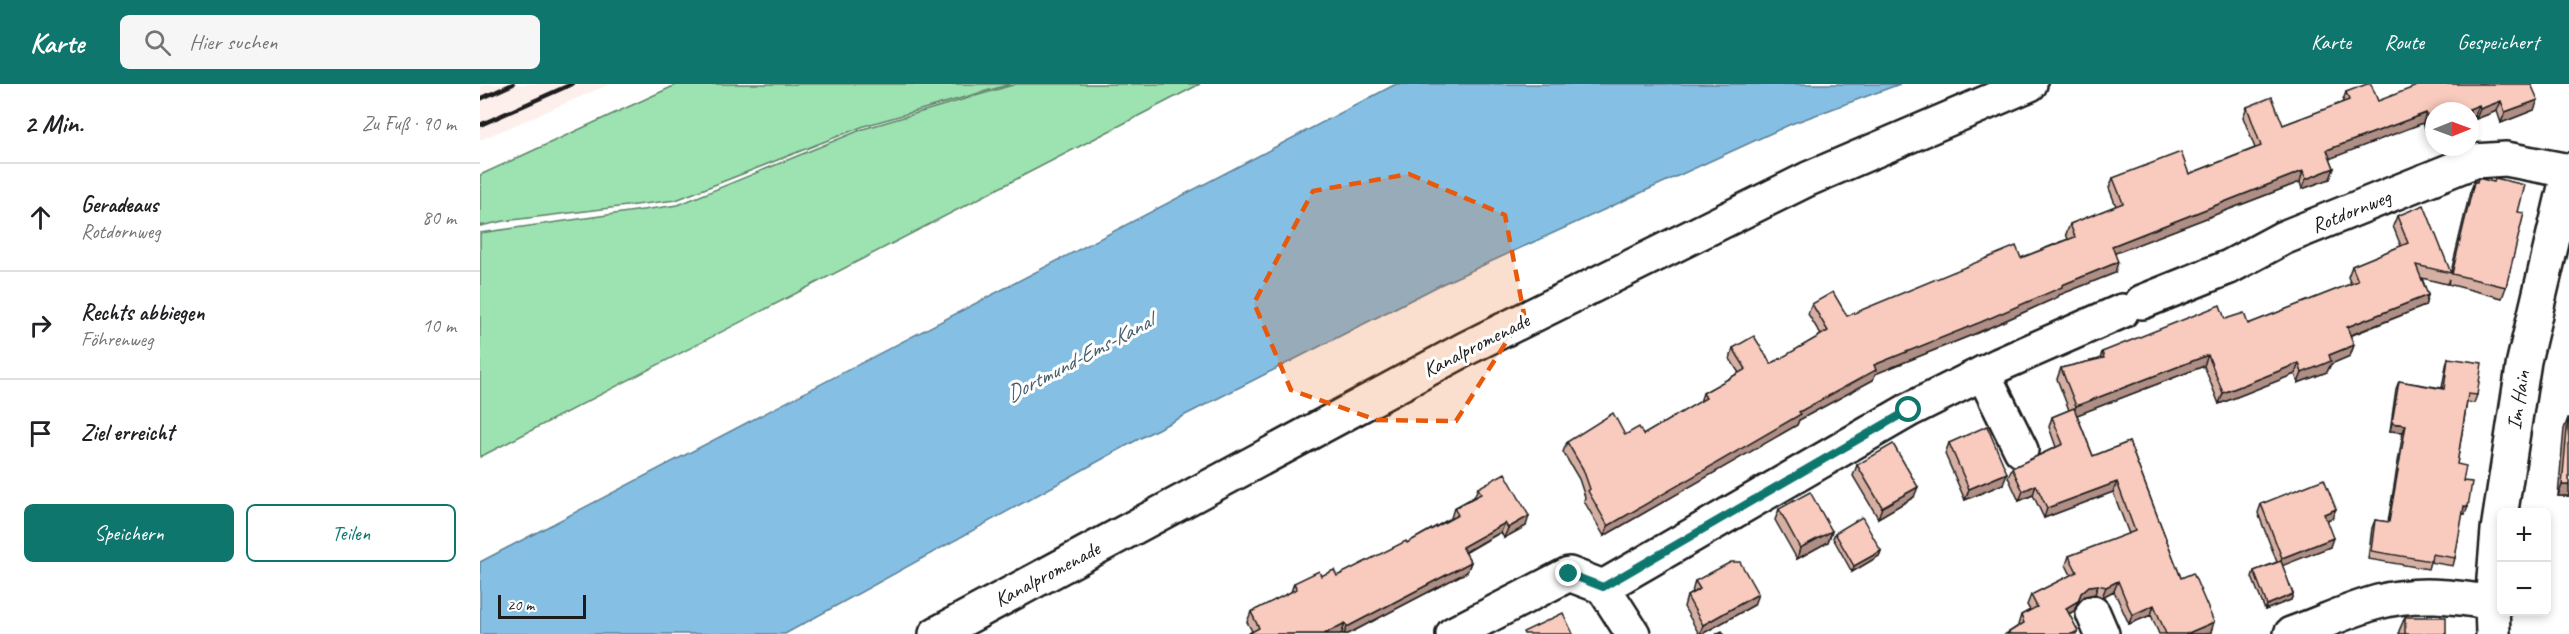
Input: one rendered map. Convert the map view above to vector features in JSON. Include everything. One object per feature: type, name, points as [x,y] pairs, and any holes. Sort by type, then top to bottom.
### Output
[{"type":"street","name":"Kanalpromenade","points":[[936,634],[1478,343],[1808,179],[2030,84]]},
{"type":"street","name":"Rotdornweg","points":[[1603,587],[1909,410],[1983,373],[2229,267],[2283,238],[2474,161],[2506,159],[2569,170]]},
{"type":"street","name":"Im Hain","points":[[2492,618],[2498,530],[2524,361],[2569,170]]},
{"type":"street","points":[[1983,373],[2021,450]]},
{"type":"street","points":[[1453,634],[1569,574],[1603,587],[1633,634]]},
{"type":"street","points":[[2291,634],[2378,602],[2432,596],[2455,597],[2492,618]]},
{"type":"highlighted area","points":[[1409,174],[1505,215],[1524,314],[1456,421],[1377,420],[1291,390],[1254,303],[1313,191]]},
{"type":"shaded area","points":[[487,84],[610,84],[480,140],[480,87]]},
{"type":"green space","points":[[678,84],[1011,84],[864,126],[676,200],[504,221],[480,226],[480,175]]},
{"type":"green space","points":[[1016,84],[1200,84],[480,457],[480,233],[678,205],[863,129]]},
{"type":"water","name":"Dortmund-Ems-Kanal","points":[[1396,84],[1900,84],[1791,124],[1442,284],[1146,435],[785,634],[480,634],[480,562]]},
{"type":"building","points":[[2371,84],[2378,101],[2422,84],[2531,84],[2538,100],[2505,112],[2501,101],[2480,109],[2479,102],[2425,102],[2425,113],[2327,150],[2334,168],[2306,179],[2303,171],[2112,246],[2118,262],[1981,322],[1874,365],[1876,370],[1799,412],[1801,414],[1608,526],[1588,491],[1590,489],[1583,469],[1567,442],[1613,413],[1625,435],[1639,427],[1643,435],[1706,398],[1703,393],[1746,369],[1733,348],[1754,336],[1771,364],[1828,331],[1812,304],[1833,292],[1847,316],[2016,246],[2021,258],[2075,237],[2070,224],[2123,203],[2113,178],[2181,152],[2189,174],[2261,146],[2247,107],[2272,97],[2283,125],[2349,100],[2346,92]]},
{"type":"building","points":[[2478,178],[2494,182],[2495,178],[2525,185],[2518,212],[2524,213],[2506,287],[2452,274],[2474,182],[2477,182]]},
{"type":"building","points":[[2424,205],[2451,273],[2416,265],[2428,295],[2347,327],[2354,345],[2329,355],[2331,361],[2302,373],[2299,363],[2223,393],[2208,355],[2076,406],[2061,368],[2104,358],[2102,352],[2220,305],[2225,319],[2244,313],[2248,324],[2358,281],[2352,266],[2408,243],[2397,216]]},
{"type":"building","points":[[2448,358],[2482,363],[2477,395],[2468,394],[2457,464],[2466,466],[2463,481],[2472,482],[2468,507],[2464,506],[2455,558],[2432,554],[2431,561],[2371,551],[2375,520],[2389,522],[2406,425],[2392,423],[2399,381],[2444,389]]},
{"type":"building","points":[[2074,408],[2093,456],[2129,442],[2181,578],[2193,573],[2214,622],[2186,634],[2166,634],[2154,605],[2132,615],[2118,581],[2106,587],[2089,586],[2081,593],[2078,601],[2066,608],[2078,631],[2072,634],[2006,634],[2024,623],[2021,615],[2037,607],[2031,595],[2077,572],[2069,556],[2135,531],[2117,482],[2047,508],[2036,485],[2023,491],[2012,468],[2063,444],[2052,417]]},
{"type":"building","points":[[2568,418],[2569,485],[2562,485]]},
{"type":"building","points":[[1987,426],[2007,473],[1969,489],[1949,443]]},
{"type":"building","points":[[1893,444],[1918,487],[1882,507],[1857,465]]},
{"type":"building","points":[[1505,473],[1529,516],[1508,528],[1505,523],[1462,547],[1471,562],[1347,627],[1345,623],[1324,634],[1248,634],[1259,628],[1251,612],[1297,589],[1294,583],[1319,571],[1321,576],[1334,570],[1337,576],[1406,541],[1407,543],[1458,515],[1454,508],[1481,494],[1478,488]]},
{"type":"building","points":[[2324,479],[2336,509],[2324,514],[2333,538],[2282,558],[2261,504]]},
{"type":"building","points":[[1810,492],[1832,531],[1800,548],[1779,509]]},
{"type":"building","points":[[1862,517],[1881,551],[1854,566],[1835,533]]},
{"type":"building","points":[[2281,561],[2293,594],[2267,605],[2254,571]]},
{"type":"building","points":[[1731,562],[1740,562],[1758,594],[1703,625],[1687,596],[1700,589],[1695,581]]},
{"type":"building","points":[[1563,613],[1573,634],[1524,634],[1523,632]]},
{"type":"building","points":[[2405,617],[2446,617],[2446,634],[2405,634]]},
{"type":"railway","points":[[480,99],[513,84]]},
{"type":"railway","points":[[480,125],[572,84]]},
{"type":"route","points":[[1569,574],[1603,587],[1909,410]]}]
